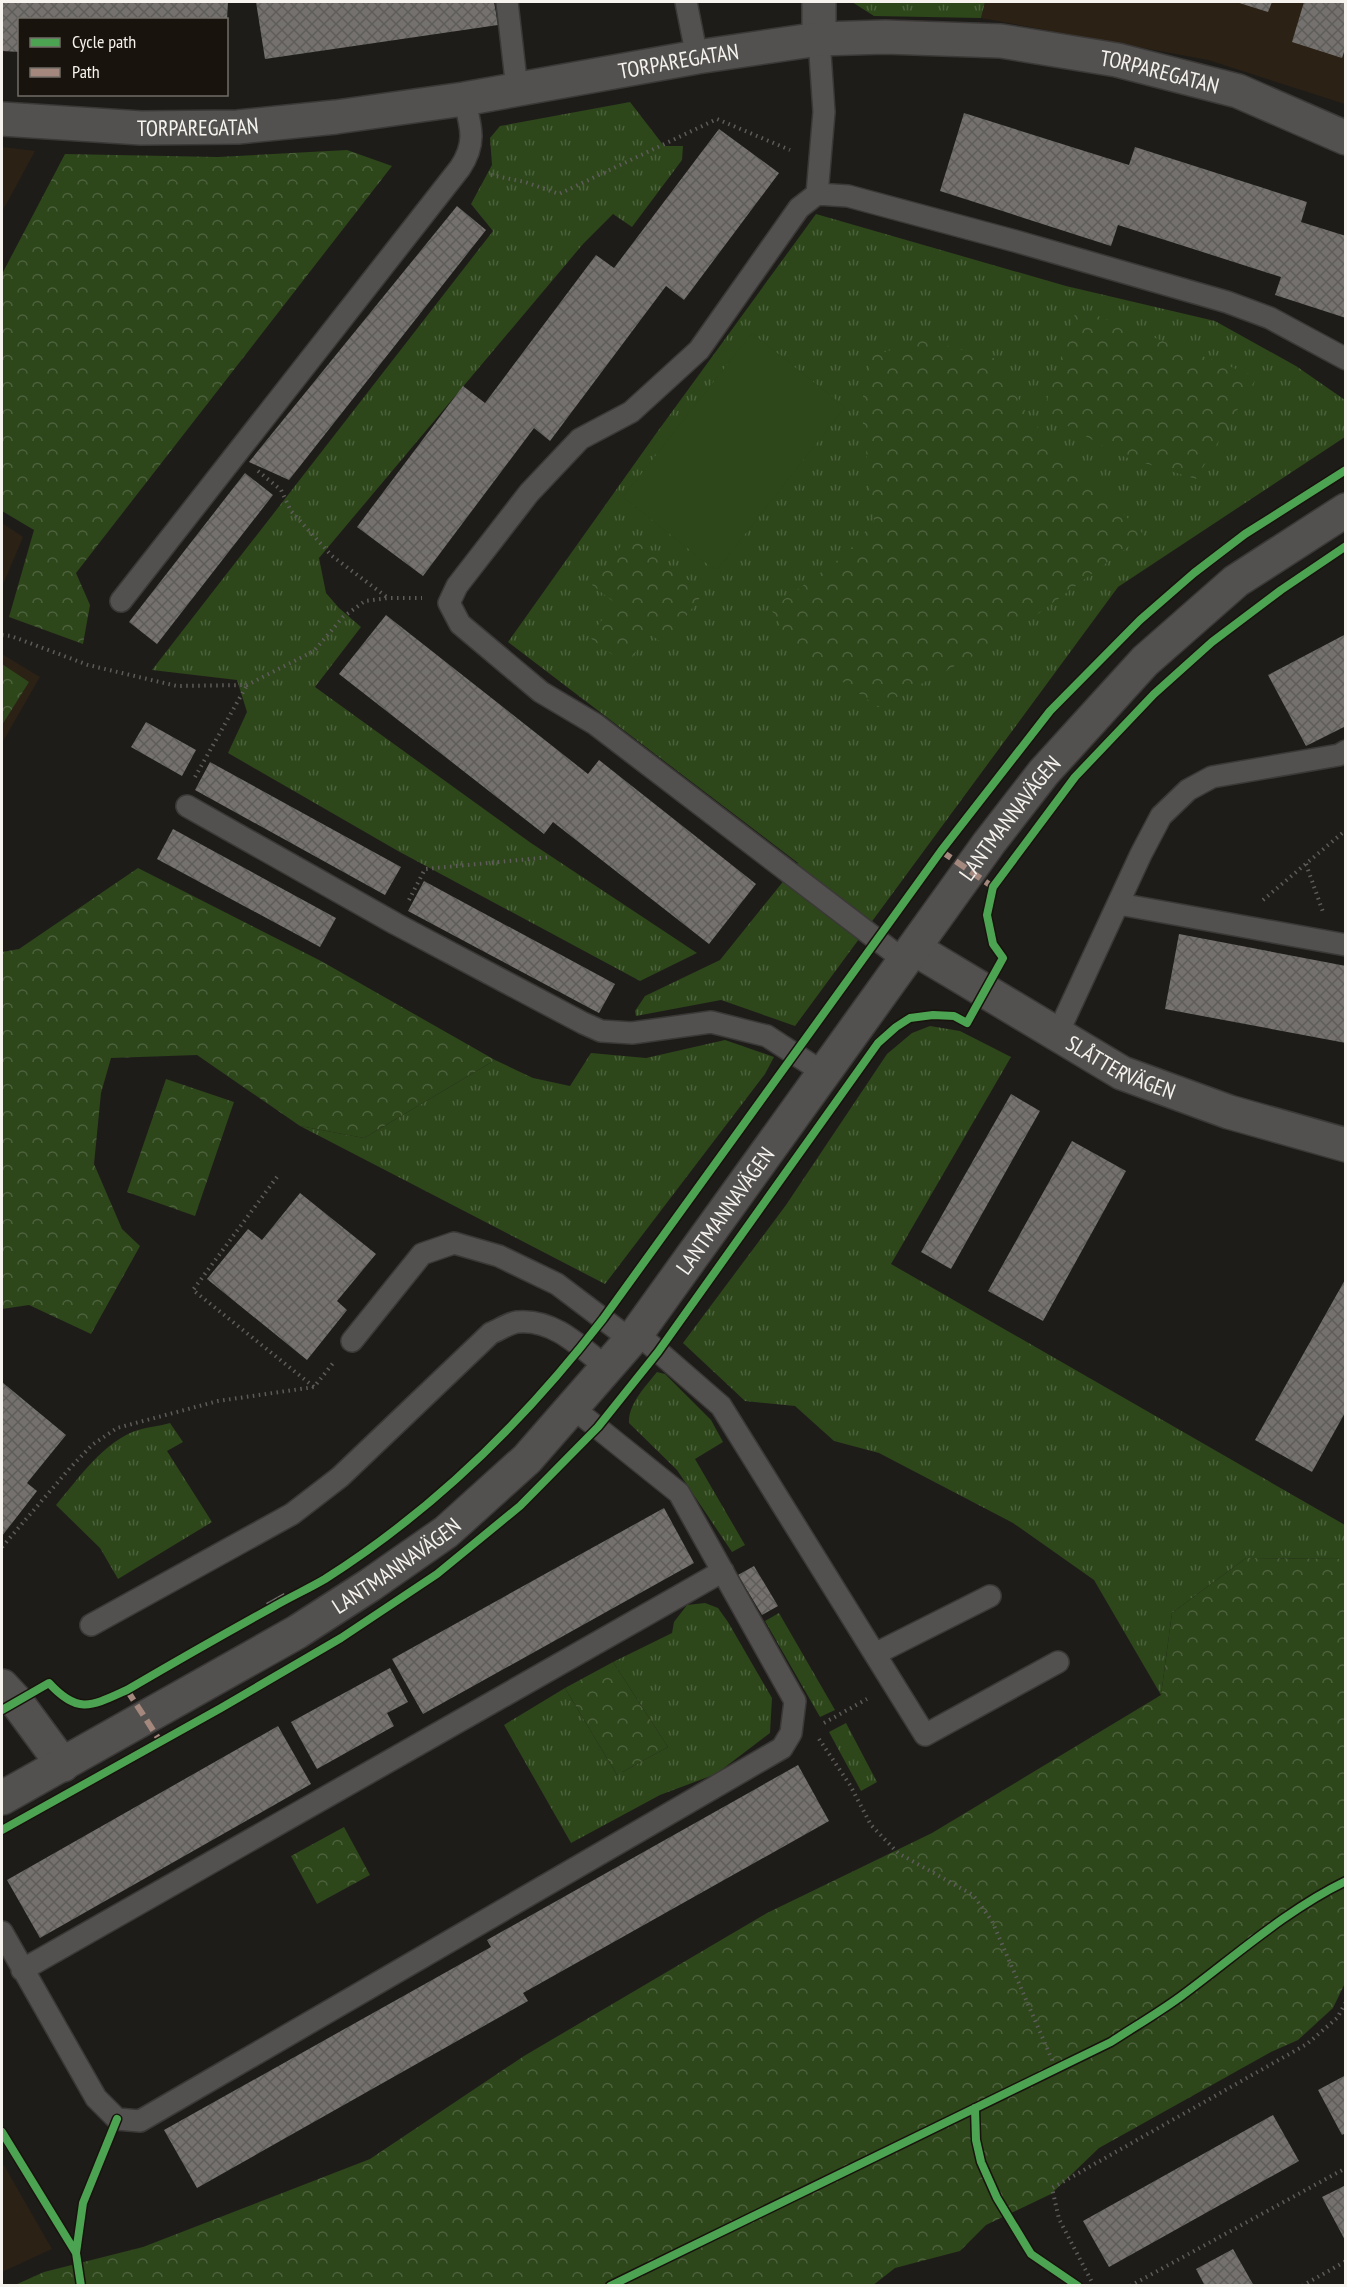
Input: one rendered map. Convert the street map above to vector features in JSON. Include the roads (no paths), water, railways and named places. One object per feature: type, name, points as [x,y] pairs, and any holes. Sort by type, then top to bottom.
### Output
[{"type":"street","points":[[819,2],[819,39]]},
{"type":"street","name":"TORPAREGATAN","points":[[2,119],[141,128],[238,127],[336,117],[464,99],[697,57],[819,39],[885,37],[1001,41],[1117,60],[1238,91],[1346,138]]},
{"type":"street","name":"LANTMANNAVÄGEN","points":[[2,1798],[63,1766],[297,1632],[370,1585],[446,1532],[527,1459],[634,1336],[989,843],[1044,772],[1145,661],[1236,581],[1346,510]]},
{"type":"street","name":"SLÅTTERVÄGEN","points":[[910,955],[1122,1073],[1229,1112],[1346,1145]]},
{"type":"street","points":[[2,1686],[16,1701],[63,1766]]},
{"type":"lane","points":[[507,2],[517,89]]},
{"type":"lane","points":[[686,2],[697,57]]},
{"type":"lane","points":[[817,194],[824,112],[819,39]]},
{"type":"lane","points":[[121,601],[460,168],[470,153],[471,126],[464,99]]},
{"type":"lane","points":[[910,955],[595,724],[541,692],[460,624],[449,603],[456,586],[529,493],[580,439],[632,412],[699,350],[799,208],[817,194],[848,196],[1016,241],[1227,302],[1270,318],[1346,359]]},
{"type":"lane","points":[[1057,1035],[1161,816],[1188,790],[1212,777],[1327,757],[1346,751]]},
{"type":"lane","points":[[187,806],[396,924],[583,1023],[602,1030],[632,1033],[711,1022],[767,1036],[824,1073]]},
{"type":"lane","points":[[1119,904],[1340,944]]},
{"type":"lane","points":[[352,1341],[422,1254],[454,1243],[499,1256],[557,1284],[634,1336],[721,1406],[925,1735],[1058,1662]]},
{"type":"lane","points":[[91,1625],[292,1514],[340,1477],[491,1333],[516,1322],[546,1326],[570,1338],[607,1368]]},
{"type":"lane","points":[[2,1932],[96,2098],[117,2119],[140,2121],[783,1748],[791,1733],[795,1701],[679,1493],[573,1408]]},
{"type":"lane","points":[[22,1970],[723,1571]]},
{"type":"lane","points":[[875,1654],[990,1596]]}]
